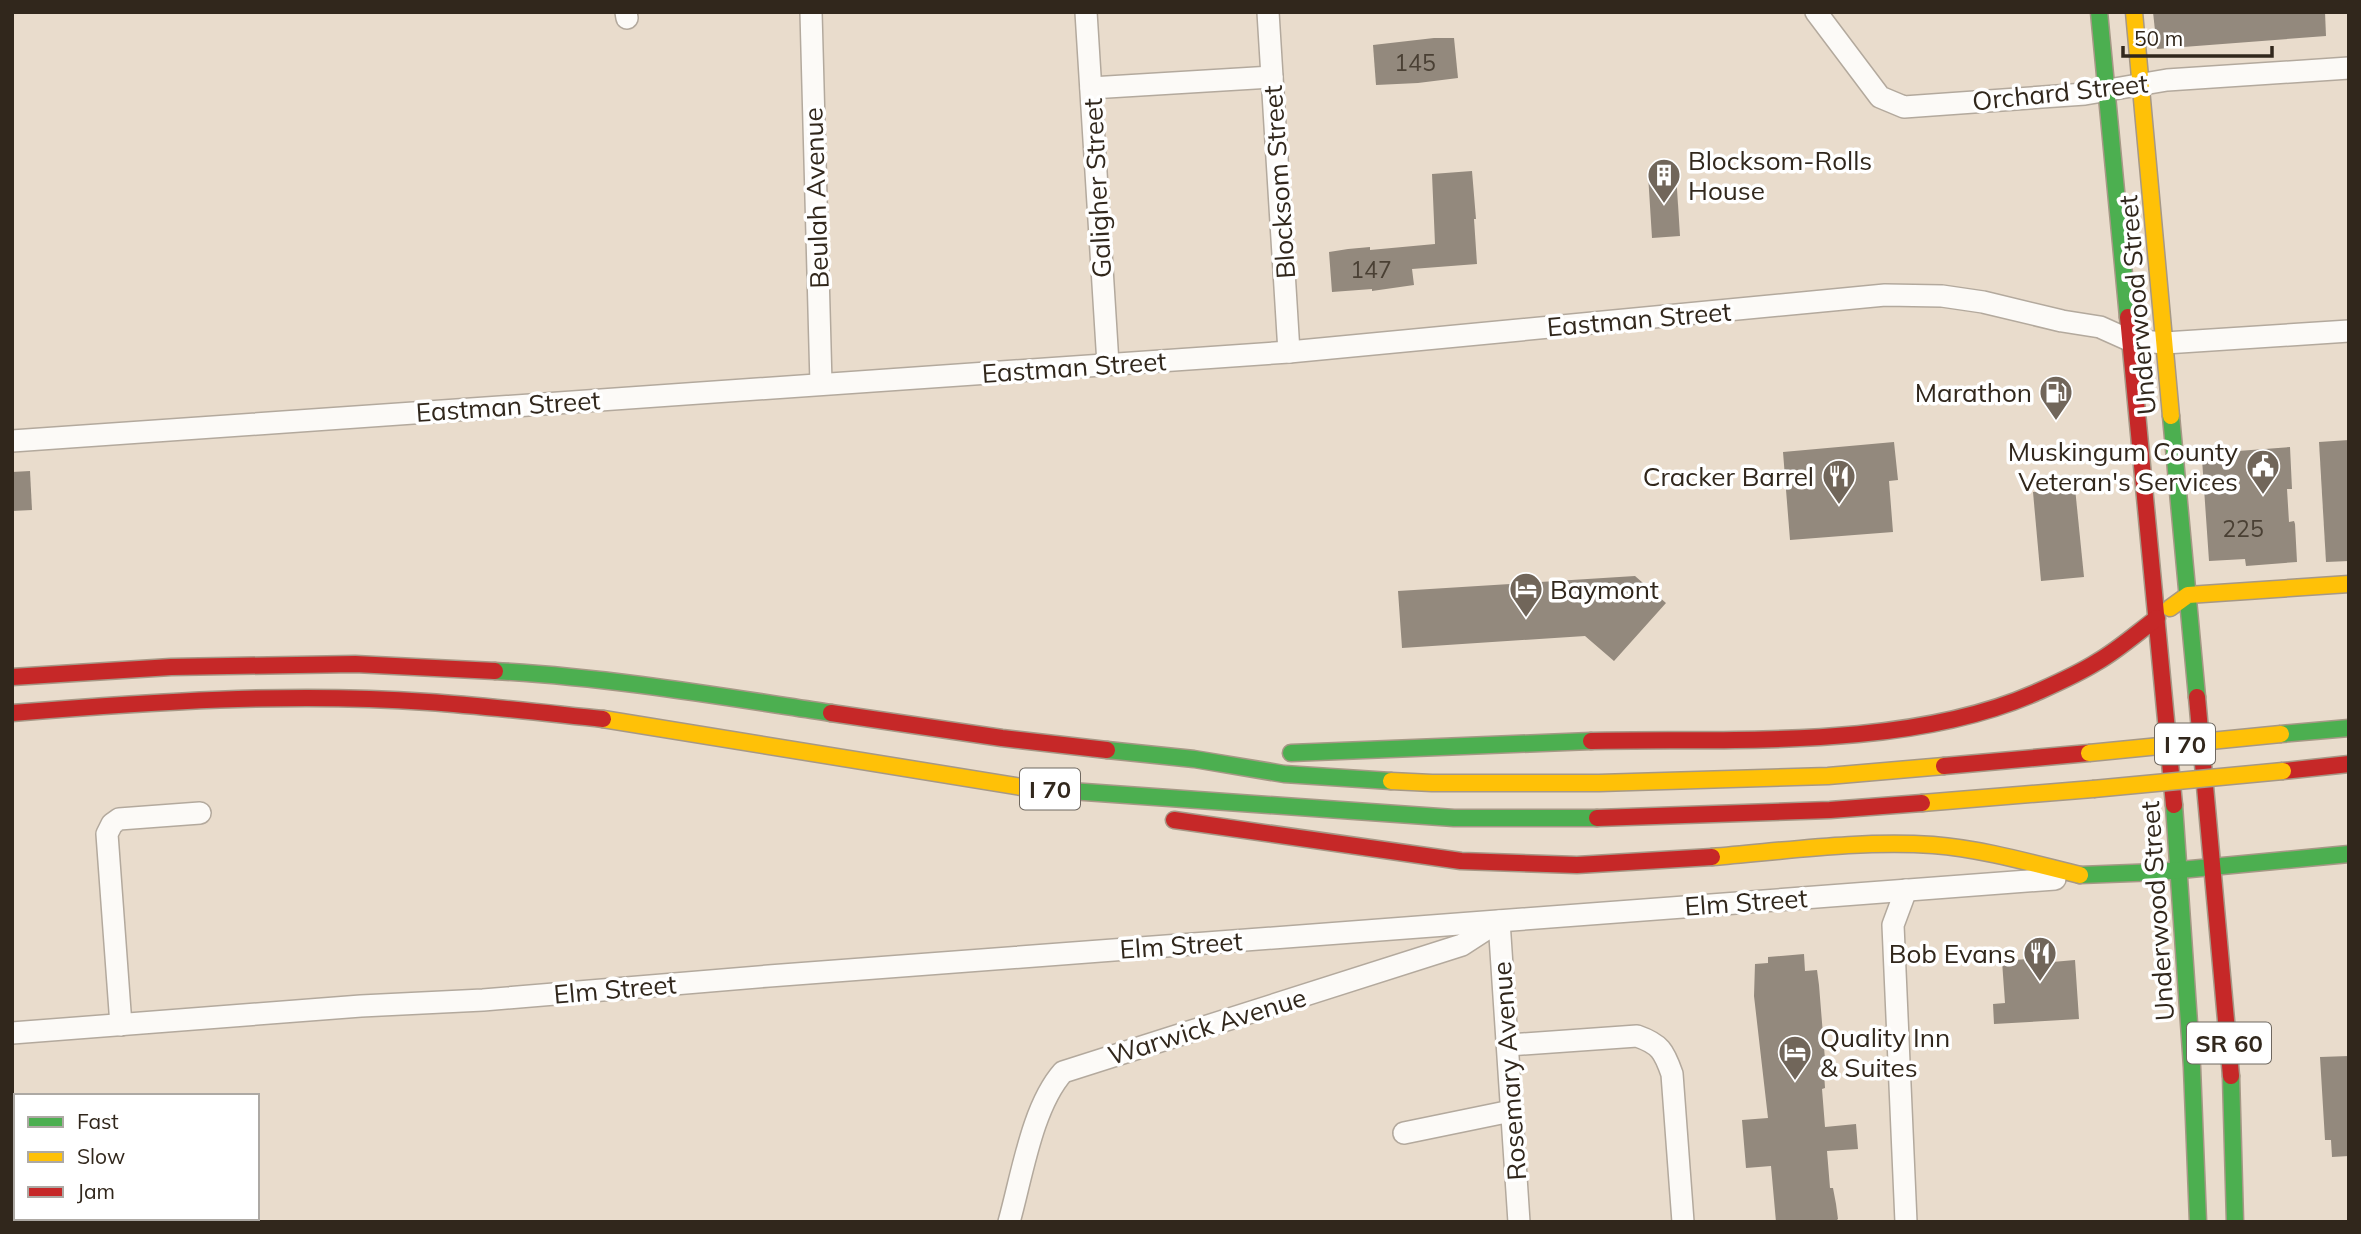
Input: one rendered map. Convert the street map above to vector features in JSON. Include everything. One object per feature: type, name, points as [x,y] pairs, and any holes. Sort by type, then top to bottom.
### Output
[{"type":"main road","name":"Underwood Street","points":[[2099,12],[2179,870],[2192,1048],[2198,1222]]},
{"type":"main road","name":"Underwood Street","points":[[2134,12],[2230,1052],[2235,1222]]},
{"type":"main road","points":[[1194,759],[1471,744],[1842,736],[1922,727],[2007,704],[2062,681],[2130,642],[2188,595],[2349,584]]},
{"type":"main road","name":"I 70","points":[[12,677],[171,667],[355,664],[531,673],[664,688],[1002,738],[1194,759],[1284,774],[1432,783],[1599,783],[1828,776],[2349,728]]},
{"type":"main road","name":"I 70","points":[[12,713],[157,701],[300,699],[426,702],[612,719],[1015,787],[1454,818],[1638,818],[1816,811],[2349,765]]},
{"type":"main road","points":[[1015,787],[1137,812]]},
{"type":"main road","points":[[1164,818],[1461,861],[1577,865],[1876,844],[1933,845],[1995,854],[2080,875]]},
{"type":"main road","name":"Elm Street","points":[[2080,875],[2179,870],[2349,853]]},
{"type":"street","name":"Beulah Avenue","points":[[811,12],[821,384]]},
{"type":"street","name":"Galigher Street","points":[[1086,12],[1108,364]]},
{"type":"street","name":"Blocksom Street","points":[[1268,12],[1289,352]]},
{"type":"street","name":"Orchard Street","points":[[1816,12],[1880,97],[1904,107],[2105,91],[2167,80],[2349,68]]},
{"type":"street","points":[[1091,88],[1272,77]]},
{"type":"street","name":"Eastman Street","points":[[12,441],[1289,352],[1885,295],[1942,296],[1983,302],[2100,327],[2129,340],[2165,343],[2349,331]]},
{"type":"street","points":[[121,1025],[107,834],[112,824],[119,819],[200,813]]},
{"type":"street","name":"Elm Street","points":[[12,1033],[361,1006],[483,1000],[769,975],[2046,881],[2080,875]]},
{"type":"street","points":[[1906,890],[1893,925],[1906,1222]]},
{"type":"street","name":"Rosemary Avenue","points":[[1499,920],[1519,1222]]},
{"type":"street","name":"Warwick Avenue","points":[[1009,1222],[1041,1107],[1051,1087],[1063,1072],[1462,945],[1499,920]]},
{"type":"street","points":[[1509,1045],[1636,1036],[1654,1042],[1666,1056],[1672,1074],[1683,1222]]},
{"type":"street","points":[[1404,1133],[1511,1111]]},
{"type":"building","points":[[2153,12],[2325,12],[2326,36],[2157,49]]},
{"type":"building","points":[[1454,38],[1458,78],[1376,85],[1373,45]]},
{"type":"building","points":[[1472,171],[1477,264],[1412,269],[1414,285],[1372,291],[1332,292],[1329,252],[1435,244],[1432,174]]},
{"type":"building","name":"Blocksom-Rolls House","points":[[1676,173],[1680,236],[1652,238],[1648,174]]},
{"type":"building","points":[[2349,440],[2349,561],[2326,562],[2319,442]]},
{"type":"building","name":"Cracker Barrel","points":[[1894,442],[1898,480],[1889,481],[1893,532],[1790,540],[1783,452]]},
{"type":"building","points":[[2290,447],[2292,489],[2287,489],[2289,522],[2294,521],[2295,524],[2297,562],[2246,566],[2245,559],[2209,561],[2202,459],[2238,456],[2238,451]]},
{"type":"building","points":[[30,471],[32,510],[12,511],[12,472]]},
{"type":"building","points":[[2075,488],[2084,577],[2041,581],[2033,492]]},
{"type":"building","name":"Baymont","points":[[1635,576],[1666,603],[1614,661],[1585,636],[1402,648],[1398,591]]},
{"type":"building","name":"Quality Inn & Suites","points":[[1804,954],[1805,971],[1817,970],[1819,985],[1826,1072],[1825,1088],[1822,1089],[1825,1127],[1856,1124],[1858,1149],[1827,1151],[1830,1188],[1833,1188],[1838,1219],[1835,1222],[1776,1222],[1771,1166],[1746,1168],[1742,1120],[1768,1118],[1754,996],[1755,964],[1768,963],[1768,957]]},
{"type":"building","name":"Bob Evans","points":[[2041,958],[2041,963],[2075,960],[2079,1019],[1994,1024],[1993,1004],[2005,1003],[2002,961]]},
{"type":"building","points":[[2349,1056],[2349,1156],[2332,1157],[2331,1140],[2325,1140],[2320,1057]]},
{"type":"traffic: fast","points":[[2099,12],[2128,317]]},
{"type":"traffic: fast","points":[[2171,416],[2197,697]]},
{"type":"traffic: fast","points":[[495,671],[621,682],[831,713]]},
{"type":"traffic: fast","points":[[2281,734],[2349,728]]},
{"type":"traffic: fast","points":[[1291,753],[1591,741]]},
{"type":"traffic: fast","points":[[1107,750],[1194,759],[1284,774],[1391,781]]},
{"type":"traffic: fast","points":[[1028,788],[1454,818],[1597,818]]},
{"type":"traffic: fast","points":[[2174,805],[2192,1067],[2198,1222]]},
{"type":"traffic: fast","points":[[2080,875],[2159,872],[2349,854]]},
{"type":"traffic: fast","points":[[2231,1076],[2235,1222]]},
{"type":"traffic: slow","points":[[2134,12],[2171,416]]},
{"type":"traffic: slow","points":[[2170,608],[2188,595],[2349,584]]},
{"type":"traffic: slow","points":[[603,719],[1028,788]]},
{"type":"traffic: slow","points":[[2089,753],[2281,734]]},
{"type":"traffic: slow","points":[[1391,781],[1599,783],[1828,776],[1944,766]]},
{"type":"traffic: slow","points":[[2093,789],[2283,771]]},
{"type":"traffic: slow","points":[[1922,803],[2093,789]]},
{"type":"traffic: slow","points":[[1712,857],[1850,845],[1933,845],[1989,853],[2080,875]]},
{"type":"traffic: jam","points":[[2128,317],[2174,805]]},
{"type":"traffic: jam","points":[[1591,741],[1759,740],[1874,732],[1930,724],[1984,711],[2035,693],[2105,657],[2157,618]]},
{"type":"traffic: jam","points":[[12,677],[171,667],[355,664],[495,671]]},
{"type":"traffic: jam","points":[[2197,697],[2231,1076]]},
{"type":"traffic: jam","points":[[12,713],[168,702],[324,698],[450,704],[603,719]]},
{"type":"traffic: jam","points":[[831,713],[1107,750]]},
{"type":"traffic: jam","points":[[1944,766],[2089,753]]},
{"type":"traffic: jam","points":[[2283,771],[2349,764]]},
{"type":"traffic: jam","points":[[1597,818],[1830,810],[1922,803]]},
{"type":"traffic: jam","points":[[1174,820],[1461,861],[1577,865],[1712,857]]},
{"type":"place","name":"Blocksom-Rolls House","points":[[1664,205]]},
{"type":"place","name":"Marathon","points":[[2056,422]]},
{"type":"place","name":"Muskingum County Veteran's Services","points":[[2263,496]]},
{"type":"place","name":"Cracker Barrel","points":[[1839,506]]},
{"type":"place","name":"Baymont","points":[[1526,619]]},
{"type":"place","name":"Bob Evans","points":[[2040,983]]},
{"type":"place","name":"Quality Inn & Suites","points":[[1795,1082]]}]
